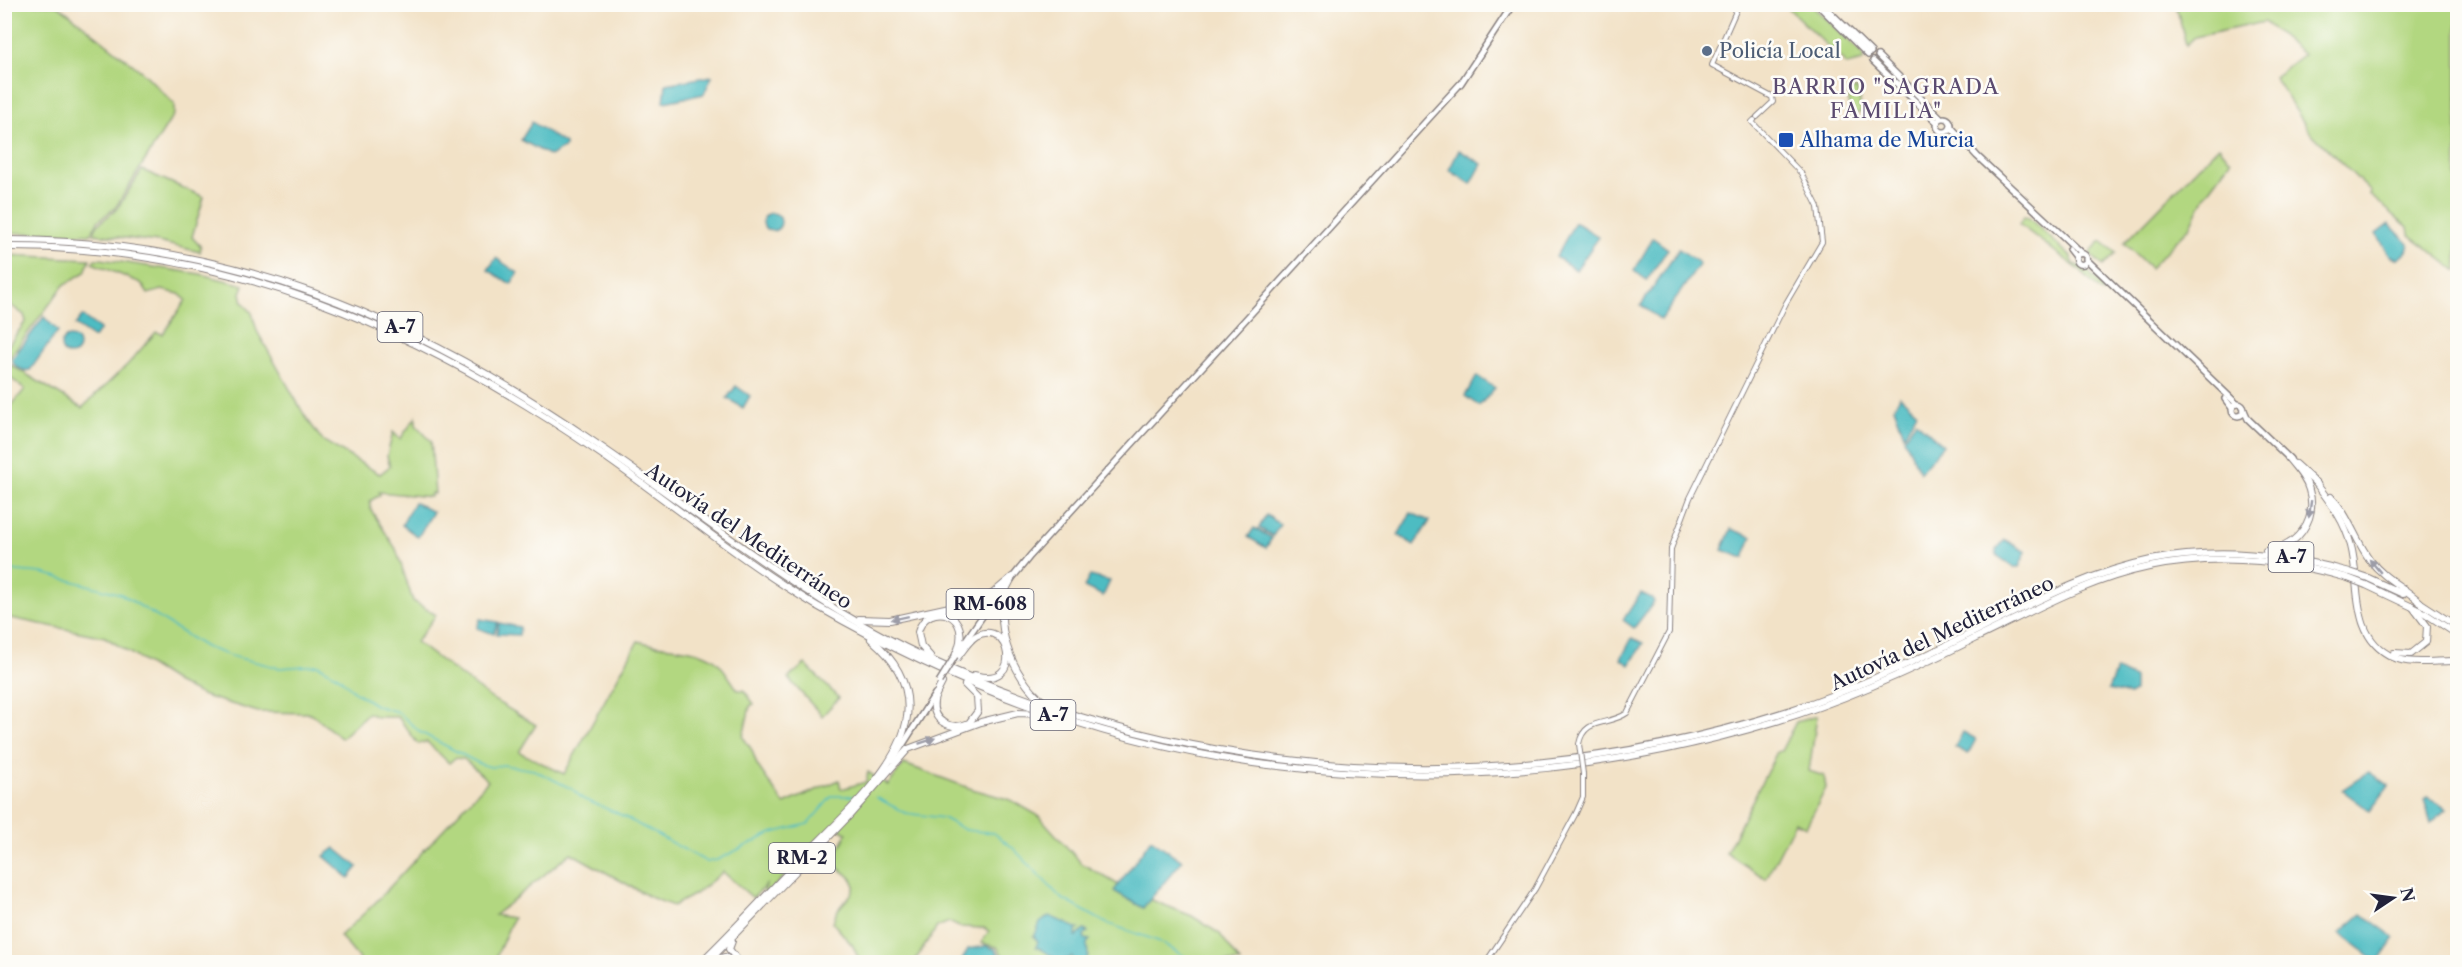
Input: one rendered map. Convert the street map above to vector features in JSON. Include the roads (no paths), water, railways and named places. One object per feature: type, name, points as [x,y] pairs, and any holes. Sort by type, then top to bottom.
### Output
[{"type":"highway","name":"Autovía del Mediterráneo","points":[[4,240],[95,243],[195,258],[315,292],[387,321],[463,360],[536,403],[821,599],[876,632],[975,678],[1058,710],[1132,731],[1251,755],[1367,767],[1490,767],[1574,759],[1629,750],[1717,731],[1802,706],[1907,664],[2078,582],[2121,567],[2216,553],[2255,553],[2301,559],[2420,602],[2457,627]]},
{"type":"highway","name":"Autovía del Mediterráneo","points":[[4,247],[95,250],[186,263],[287,289],[368,320],[454,362],[539,413],[813,603],[940,670],[1055,715],[1176,748],[1306,769],[1448,775],[1573,766],[1690,745],[1804,712],[1903,674],[2076,590],[2179,559],[2238,560],[2306,567],[2349,575]]},
{"type":"highway","points":[[2255,553],[2278,549],[2293,542],[2304,530],[2309,517],[2310,492],[2303,477],[2288,458]]},
{"type":"highway","points":[[2295,464],[2344,513],[2361,546],[2379,571],[2420,602]]},
{"type":"highway","points":[[2315,482],[2338,513],[2347,531],[2354,560],[2358,609],[2370,638],[2393,657],[2405,661],[2457,662]]},
{"type":"highway","points":[[2328,495],[2342,514],[2353,539],[2361,603],[2368,627],[2383,646],[2399,655],[2418,650],[2426,642],[2428,635],[2425,620],[2412,606]]},
{"type":"highway","points":[[859,619],[890,621],[977,601],[992,594],[1012,577]]},
{"type":"highway","points":[[1012,577],[1002,598],[1001,622],[1023,681],[1032,694],[1044,702]]},
{"type":"highway","name":"Autovía del Mediterráneo","points":[[2367,582],[2412,606],[2457,635]]},
{"type":"highway","points":[[821,599],[968,673],[1044,702],[1132,731]]},
{"type":"highway","points":[[813,603],[870,638],[974,691],[979,703],[978,711],[969,723],[954,727],[940,720],[934,705],[941,682]]},
{"type":"highway","points":[[931,656],[921,646],[918,633],[927,618],[941,613],[953,617],[960,627],[963,640],[956,657]]},
{"type":"highway","points":[[956,657],[971,640],[982,634],[995,636],[1004,643],[1008,657],[1001,673],[989,678],[968,673]]},
{"type":"highway","points":[[870,638],[891,658],[904,682],[908,714],[897,748]]},
{"type":"highway","points":[[882,776],[908,748],[917,744],[1018,713],[1055,715]]},
{"type":"highway","name":"RM-2","points":[[701,963],[839,820],[879,775],[897,748]]},
{"type":"highway","name":"RM-2","points":[[709,963],[849,816],[882,776]]},
{"type":"highway","points":[[738,932],[729,949],[739,963]]},
{"type":"highway","points":[[709,963],[720,957],[733,963]]},
{"type":"main road","points":[[956,657],[1012,577],[1030,556],[1461,83],[1513,4]]},
{"type":"main road","points":[[1486,963],[1535,889],[1583,797],[1579,744],[1583,732],[1591,725],[1617,719],[1627,713],[1665,642],[1672,619],[1670,564],[1674,537],[1703,470],[1786,303],[1821,247],[1821,222],[1816,202],[1800,171],[1752,122],[1774,100],[1768,94],[1712,65],[1739,4]]},
{"type":"main road","points":[[1817,4],[1870,53]]},
{"type":"main road","points":[[1822,4],[1939,120],[1940,131],[1949,129]]},
{"type":"main road","points":[[1939,120],[1949,120],[1949,129],[2234,406]]},
{"type":"main road","points":[[2078,256],[2077,262],[2084,262]]},
{"type":"main road","points":[[2234,406],[2241,405],[2242,413],[2295,464]]},
{"type":"main road","points":[[2234,406],[2233,414],[2242,413]]},
{"type":"main road","name":"RM-2","points":[[882,776],[956,657]]},
{"type":"main road","name":"RM-2","points":[[897,748],[941,682]]},
{"type":"water","points":[[712,76],[704,94],[664,102],[666,84]]},
{"type":"water","points":[[532,122],[565,144],[565,147],[550,156],[521,140]]},
{"type":"water","points":[[1459,150],[1482,164],[1471,184],[1449,170]]},
{"type":"water","points":[[772,213],[778,216],[781,222],[778,228],[772,231],[766,228],[763,222],[766,216]]},
{"type":"water","points":[[1575,222],[1599,237],[1576,270],[1556,257]]},
{"type":"water","points":[[2389,224],[2409,244],[2407,251],[2398,259],[2390,255],[2376,234]]},
{"type":"water","points":[[1653,238],[1668,249],[1647,280],[1634,271]]},
{"type":"water","points":[[1679,249],[1699,265],[1661,320],[1641,305]]},
{"type":"water","points":[[496,258],[518,273],[511,284],[488,270]]},
{"type":"water","points":[[82,316],[100,329],[94,338],[75,325]]},
{"type":"water","points":[[44,317],[58,331],[30,370],[21,369],[14,364],[12,359]]},
{"type":"water","points":[[70,337],[76,340],[79,346],[76,352],[70,355],[64,352],[61,346],[64,340]]},
{"type":"water","points":[[1477,376],[1495,388],[1479,406],[1465,396]]},
{"type":"water","points":[[736,386],[750,396],[743,408],[727,398]]},
{"type":"water","points":[[1900,396],[1917,412],[1904,435],[1894,407]]},
{"type":"water","points":[[1916,421],[1943,445],[1920,472],[1904,438]]},
{"type":"water","points":[[414,502],[433,512],[418,537],[402,525]]},
{"type":"water","points":[[1411,513],[1430,521],[1414,545],[1398,535]]},
{"type":"water","points":[[1266,515],[1280,524],[1273,536],[1259,528]]},
{"type":"water","points":[[1254,528],[1272,538],[1266,548],[1248,537]]},
{"type":"water","points":[[1731,529],[1752,537],[1744,558],[1722,550]]},
{"type":"water","points":[[2005,540],[2026,552],[2019,567],[2014,567],[1996,555],[1997,549]]},
{"type":"water","points":[[1090,576],[1110,581],[1103,596],[1084,587]]},
{"type":"water","points":[[1641,593],[1653,599],[1654,602],[1634,628],[1623,620]]},
{"type":"water","points":[[480,619],[498,622],[494,634],[477,628]]},
{"type":"water","points":[[499,623],[520,627],[519,635],[497,634]]},
{"type":"water","points":[[1632,638],[1643,643],[1630,665],[1621,659]]},
{"type":"water","points":[[2116,670],[2134,678],[2134,692],[2129,695],[2108,690]]},
{"type":"water","points":[[1963,732],[1976,739],[1968,754],[1955,747]]},
{"type":"water","points":[[2369,772],[2389,786],[2370,811],[2342,790]]},
{"type":"water","points":[[2427,797],[2446,809],[2431,823],[2424,799]]},
{"type":"water","points":[[1151,839],[1182,861],[1143,908],[1114,891]]},
{"type":"water","points":[[335,848],[358,867],[349,878],[324,856]]},
{"type":"water","points":[[2362,914],[2395,938],[2378,962],[2340,933]]},
{"type":"water","points":[[1049,916],[1079,929],[1076,930],[1076,937],[1084,930],[1088,932],[1084,935],[1085,939],[1090,940],[1087,943],[1088,956],[1084,962],[1074,960],[1072,957],[1057,959],[1036,947],[1038,941],[1034,937],[1040,923]]},
{"type":"water","points":[[986,946],[995,949],[1004,962],[961,962],[968,949]]},
{"type":"waterway","points":[[4,567],[17,571],[42,573],[121,594],[205,647],[231,656],[280,668],[318,665],[339,677],[355,692],[377,706],[398,712],[420,732],[480,764],[534,770],[572,789],[583,799],[617,813],[707,862],[717,860],[772,833],[808,824],[832,796],[853,796]]},
{"type":"waterway","points":[[876,797],[905,813],[943,818],[965,830],[994,833],[1013,848],[1061,898],[1106,923],[1158,941],[1194,962]]},
{"type":"place","name":"Policía Local","points":[[1707,51]]},
{"type":"place","name":"Alhama de Murcia","points":[[1786,140]]},
{"type":"district","name":"BARRIO \"SAGRADA FAMILIA\"","points":[[1886,99]]}]
